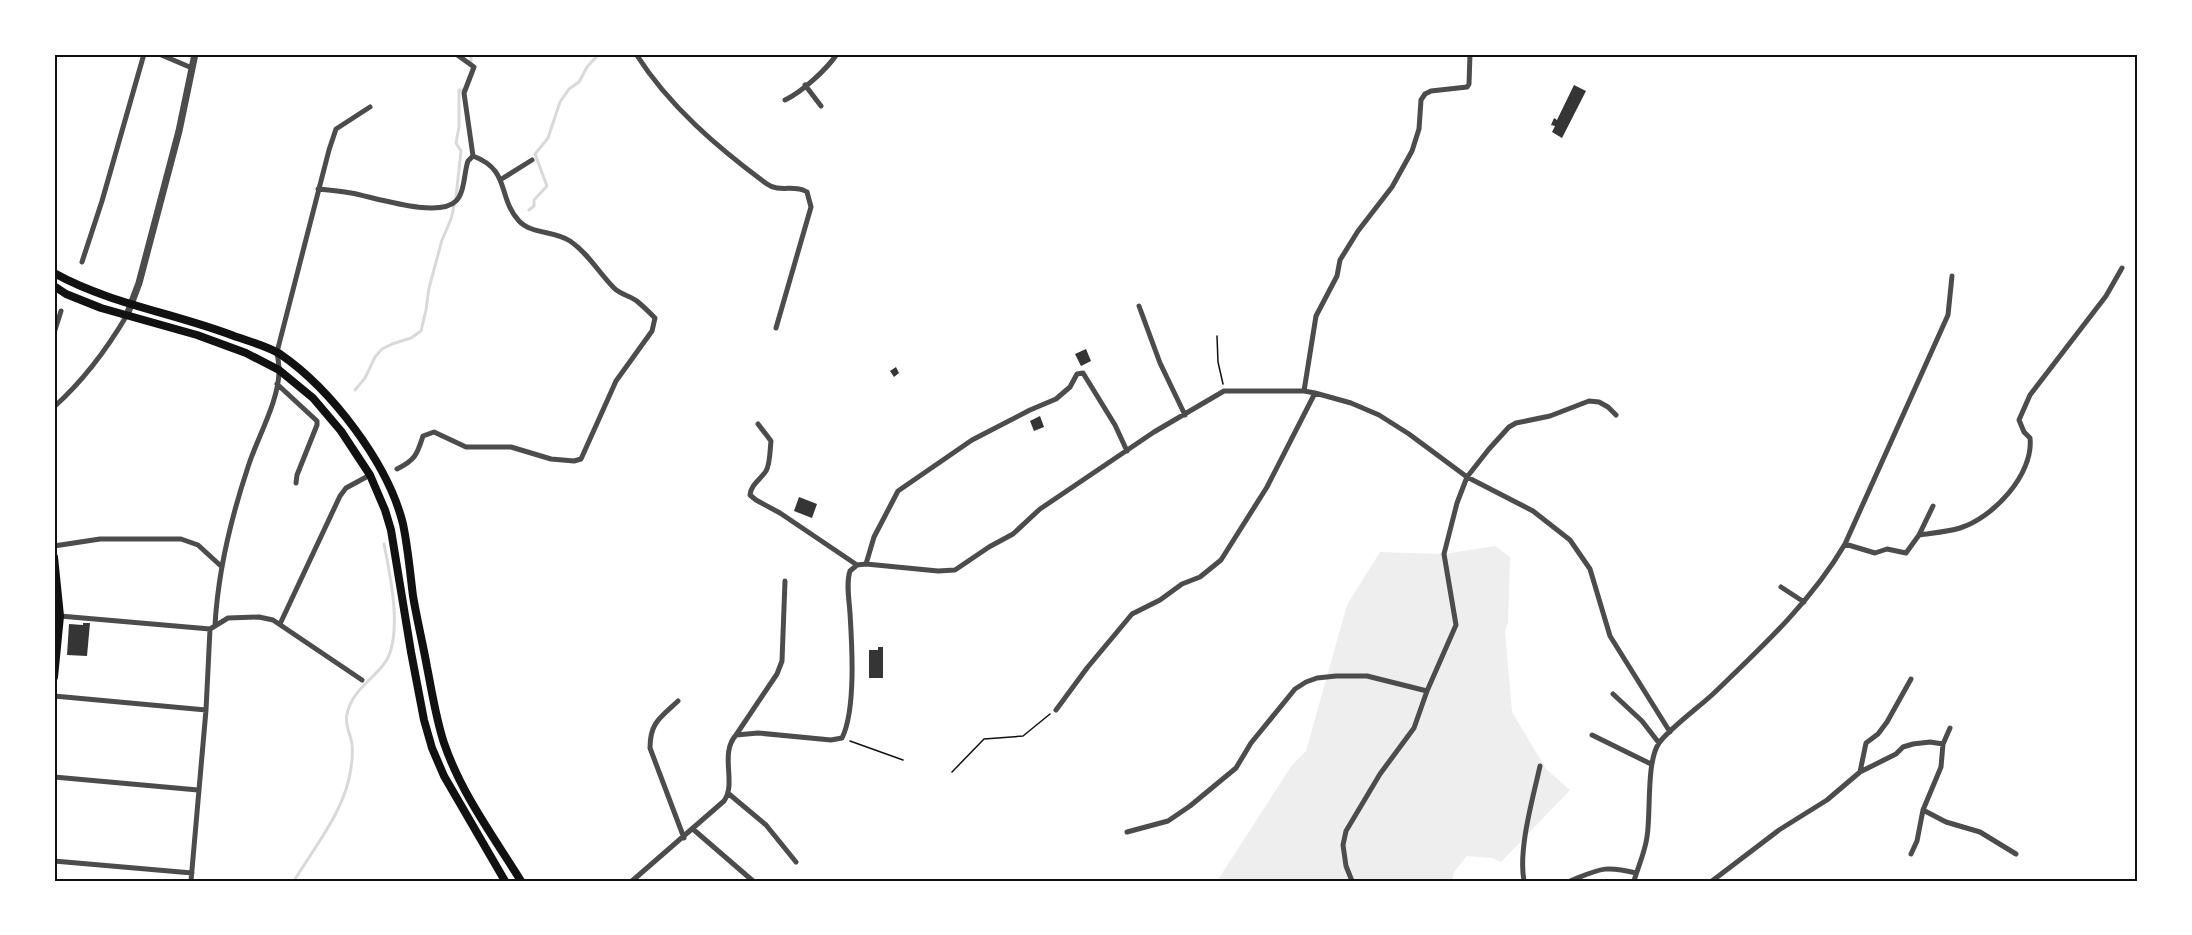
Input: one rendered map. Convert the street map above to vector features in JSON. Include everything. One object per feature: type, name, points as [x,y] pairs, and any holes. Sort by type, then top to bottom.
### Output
[{"type":"main road","points":[[54,273],[75,285],[205,325],[277,352],[295,365],[343,413],[384,477],[403,524],[414,599],[443,741],[469,800],[521,881]]},
{"type":"main road","points":[[54,286],[66,294],[101,308],[197,335],[246,353],[279,370],[326,412],[370,475],[391,530],[411,652],[424,720],[432,748],[444,776],[505,881]]},
{"type":"main road","points":[[54,557],[60,616],[54,677]]},
{"type":"street","points":[[82,262],[144,54]]},
{"type":"street","points":[[159,54],[192,68]]},
{"type":"street","points":[[54,407],[92,368],[107,348],[132,304],[179,132],[195,54]]},
{"type":"street","points":[[318,189],[351,193],[413,207],[449,206],[458,200],[467,165],[472,156],[464,93],[474,66],[456,54]]},
{"type":"street","points":[[636,54],[675,104],[720,149],[751,170],[769,186],[782,189],[802,189],[807,192],[811,207],[776,328]]},
{"type":"street","points":[[785,100],[797,94],[831,63],[837,54]]},
{"type":"street","points":[[1304,391],[1316,316],[1337,276],[1340,260],[1358,231],[1392,187],[1412,151],[1419,129],[1421,100],[1425,94],[1431,92],[1467,87],[1470,54]]},
{"type":"street","points":[[805,85],[820,106]]},
{"type":"street","points":[[191,881],[217,590],[238,497],[277,384],[279,370],[277,352],[318,189],[336,129],[370,107]]},
{"type":"street","points":[[397,469],[412,461],[418,452],[423,436],[434,432],[466,447],[511,447],[538,457],[562,461],[581,459],[616,381],[652,331],[656,318],[638,301],[616,290],[585,253],[570,242],[560,236],[523,224],[512,210],[492,166],[472,156]]},
{"type":"street","points":[[500,180],[532,160]]},
{"type":"street","points":[[1919,535],[1966,525],[2006,496],[2018,479],[2030,454],[2030,438],[2024,432],[2019,420],[2030,394],[2106,296],[2122,268]]},
{"type":"street","points":[[1634,881],[1647,839],[1651,764],[1659,743],[1721,686],[1804,602],[1829,570],[1845,544],[1948,315],[1952,276]]},
{"type":"street","points":[[1139,306],[1161,363],[1185,415]]},
{"type":"street","points":[[54,333],[62,311]]},
{"type":"street","points":[[866,564],[874,537],[898,491],[972,440],[1056,399],[1070,387],[1077,375],[1083,373],[1115,425],[1127,451]]},
{"type":"street","points":[[277,384],[316,421],[317,425],[297,475],[297,483]]},
{"type":"street","points":[[736,735],[758,733],[831,740],[842,738],[847,729],[851,685],[852,651],[848,576],[850,570],[866,564],[938,571],[955,570],[1013,534],[1040,509],[1154,432],[1224,391],[1304,391],[1350,403],[1379,416],[1409,434],[1467,477],[1533,511],[1570,540],[1590,569],[1610,636],[1670,732]]},
{"type":"street","points":[[1056,710],[1132,614],[1160,600],[1182,584],[1200,577],[1221,560],[1267,487],[1315,393]]},
{"type":"street","points":[[1352,881],[1342,845],[1344,838],[1380,774],[1414,728],[1427,691],[1456,625],[1444,554],[1457,503],[1467,477],[1489,449],[1509,427],[1516,423],[1550,416],[1589,401],[1599,402],[1608,407],[1616,416]]},
{"type":"street","points":[[758,424],[771,441],[768,455],[770,464],[752,488],[750,495],[857,566]]},
{"type":"street","points":[[280,624],[340,496],[346,488],[370,475]]},
{"type":"street","points":[[1845,544],[1870,552],[1887,549],[1906,553],[1919,535],[1933,506]]},
{"type":"street","points":[[54,546],[100,539],[181,539],[198,545],[222,567]]},
{"type":"street","points":[[632,881],[694,830],[729,794],[728,749],[777,674],[782,662],[785,581]]},
{"type":"street","points":[[1781,588],[1804,602]]},
{"type":"street","points":[[60,616],[213,627],[228,618],[266,618],[280,624],[362,680]]},
{"type":"street","points":[[1127,832],[1168,821],[1236,768],[1251,742],[1295,688],[1306,682],[1336,675],[1367,676],[1427,691]]},
{"type":"street","points":[[1860,772],[1866,743],[1878,734],[1887,722],[1911,680]]},
{"type":"street","points":[[1613,694],[1642,721],[1659,743]]},
{"type":"street","points":[[54,696],[206,710]]},
{"type":"street","points":[[678,701],[654,723],[650,734],[650,748],[684,838]]},
{"type":"street","points":[[1911,854],[1917,841],[1923,810],[1941,767],[1942,744],[1950,728]]},
{"type":"street","points":[[1592,735],[1651,764]]},
{"type":"street","points":[[1712,881],[1779,830],[1827,800],[1860,772],[1896,754],[1903,747],[1930,742],[1942,744]]},
{"type":"street","points":[[1524,881],[1522,870],[1524,849],[1539,766]]},
{"type":"street","points":[[54,777],[198,790]]},
{"type":"street","points":[[729,794],[766,825],[796,862]]},
{"type":"street","points":[[1923,810],[1946,822],[1980,832],[2016,854]]},
{"type":"street","points":[[694,830],[753,881]]},
{"type":"street","points":[[54,861],[192,873]]},
{"type":"street","points":[[1570,881],[1597,870],[1613,867],[1636,873]]},
{"type":"path","points":[[1217,336],[1218,362],[1224,391]]},
{"type":"path","points":[[952,772],[984,739],[1023,736],[1056,710]]},
{"type":"path","points":[[842,738],[903,760]]},
{"type":"shaded area","points":[[1495,546],[1510,557],[1508,623],[1505,631],[1512,712],[1546,769],[1570,790],[1501,862],[1492,858],[1467,856],[1454,872],[1452,881],[1217,881],[1292,765],[1306,751],[1347,605],[1380,552],[1444,554]]},
{"type":"building","points":[[1574,85],[1586,91],[1562,138],[1552,132],[1555,126],[1551,125],[1554,118],[1557,120]]},
{"type":"building","points":[[1086,349],[1091,361],[1081,366],[1075,354]]},
{"type":"building","points":[[896,367],[899,373],[894,377],[890,371]]},
{"type":"building","points":[[1040,416],[1044,427],[1034,431],[1030,421]]},
{"type":"building","points":[[799,497],[817,504],[812,518],[794,511]]},
{"type":"building","points":[[83,623],[90,623],[87,656],[67,655],[69,624],[83,625]]},
{"type":"building","points":[[878,647],[883,647],[883,678],[869,678],[869,650],[878,650]]},
{"type":"waterway","points":[[471,54],[471,64]]},
{"type":"waterway","points":[[529,210],[534,206],[534,200],[547,186],[535,154],[548,138],[560,102],[569,89],[579,82],[587,67],[599,54]]},
{"type":"waterway","points":[[355,390],[382,349],[411,338],[421,331],[429,288],[456,197],[461,151],[456,143],[459,127],[459,90],[466,90]]},
{"type":"waterway","points":[[294,881],[336,813],[348,783],[352,754],[346,722],[349,706],[357,693],[384,664],[390,653],[394,606],[384,544]]}]
